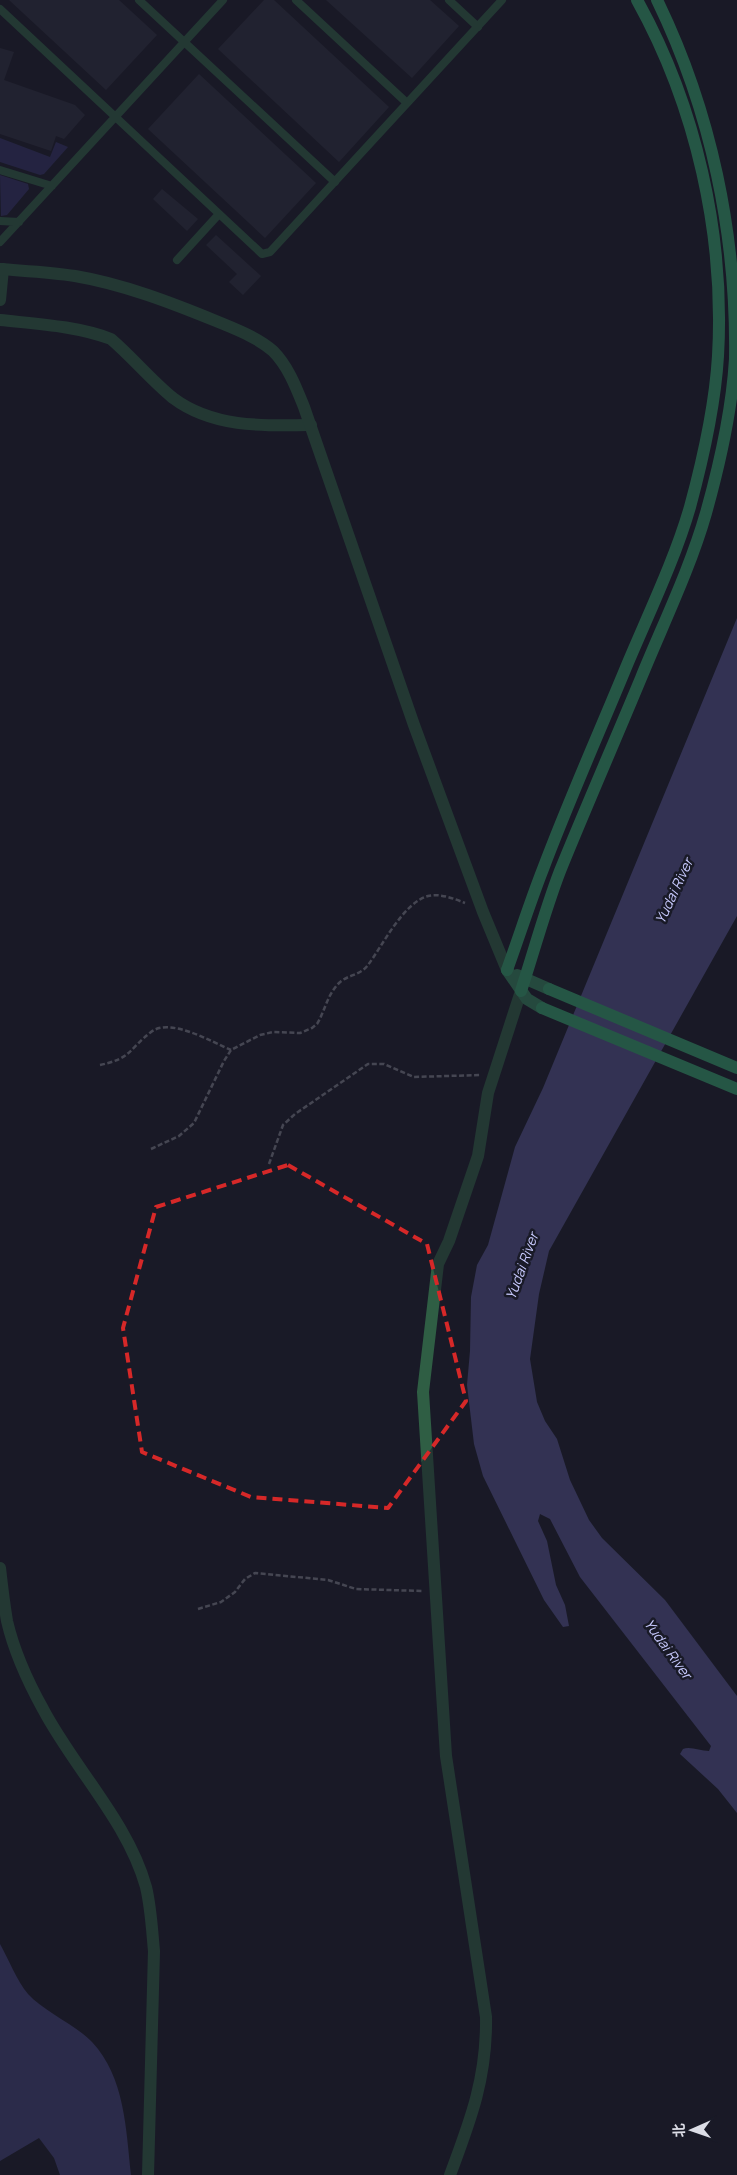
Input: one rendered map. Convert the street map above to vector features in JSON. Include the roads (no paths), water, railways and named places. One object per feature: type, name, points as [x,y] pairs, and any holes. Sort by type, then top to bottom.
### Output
[{"type":"main road","points":[[637,0],[656,38],[681,98],[700,166],[716,266],[718,327],[716,381],[708,429],[689,511],[543,868],[507,970],[523,985],[527,999],[542,1008],[737,1089]]},
{"type":"main road","points":[[523,985],[560,874],[684,572],[705,516],[725,432],[733,383],[736,312],[731,237],[717,161],[697,92],[683,55],[657,0]]},
{"type":"main road","points":[[523,985],[549,989],[737,1068]]},
{"type":"street","points":[[0,300],[2,269],[88,279],[148,296],[197,313],[239,331],[261,343],[277,356],[295,385],[311,425],[414,725],[507,970]]},
{"type":"street","points":[[0,320],[67,328],[112,339],[175,399],[205,415],[258,426],[311,425]]},
{"type":"street","points":[[450,2175],[473,2114],[482,2082],[487,2043],[486,2016],[446,1756],[422,1392],[438,1264],[478,1156],[488,1093],[523,985]]},
{"type":"street","points":[[0,1568],[8,1622],[16,1648],[34,1692],[53,1728],[111,1816],[134,1856],[146,1888],[154,1951],[148,2175]]},
{"type":"lane","points":[[140,0],[335,182]]},
{"type":"lane","points":[[0,242],[223,0]]},
{"type":"lane","points":[[296,0],[407,104]]},
{"type":"lane","points":[[449,0],[478,27]]},
{"type":"lane","points":[[0,9],[262,254],[270,252],[502,0]]},
{"type":"lane","points":[[0,170],[52,186]]},
{"type":"lane","points":[[177,260],[219,214]]},
{"type":"lane","points":[[0,221],[19,222]]},
{"type":"water","name":"Yudai River","points":[[737,618],[737,916],[549,1251],[539,1294],[530,1359],[537,1402],[545,1421],[557,1439],[570,1480],[589,1520],[602,1538],[665,1600],[737,1696],[737,1813],[718,1789],[680,1754],[686,1748],[709,1751],[711,1746],[580,1577],[550,1519],[540,1514],[538,1521],[547,1541],[556,1585],[565,1605],[569,1626],[563,1627],[544,1600],[483,1476],[474,1444],[467,1385],[471,1297],[477,1265],[488,1245],[515,1147],[543,1088]]}]
